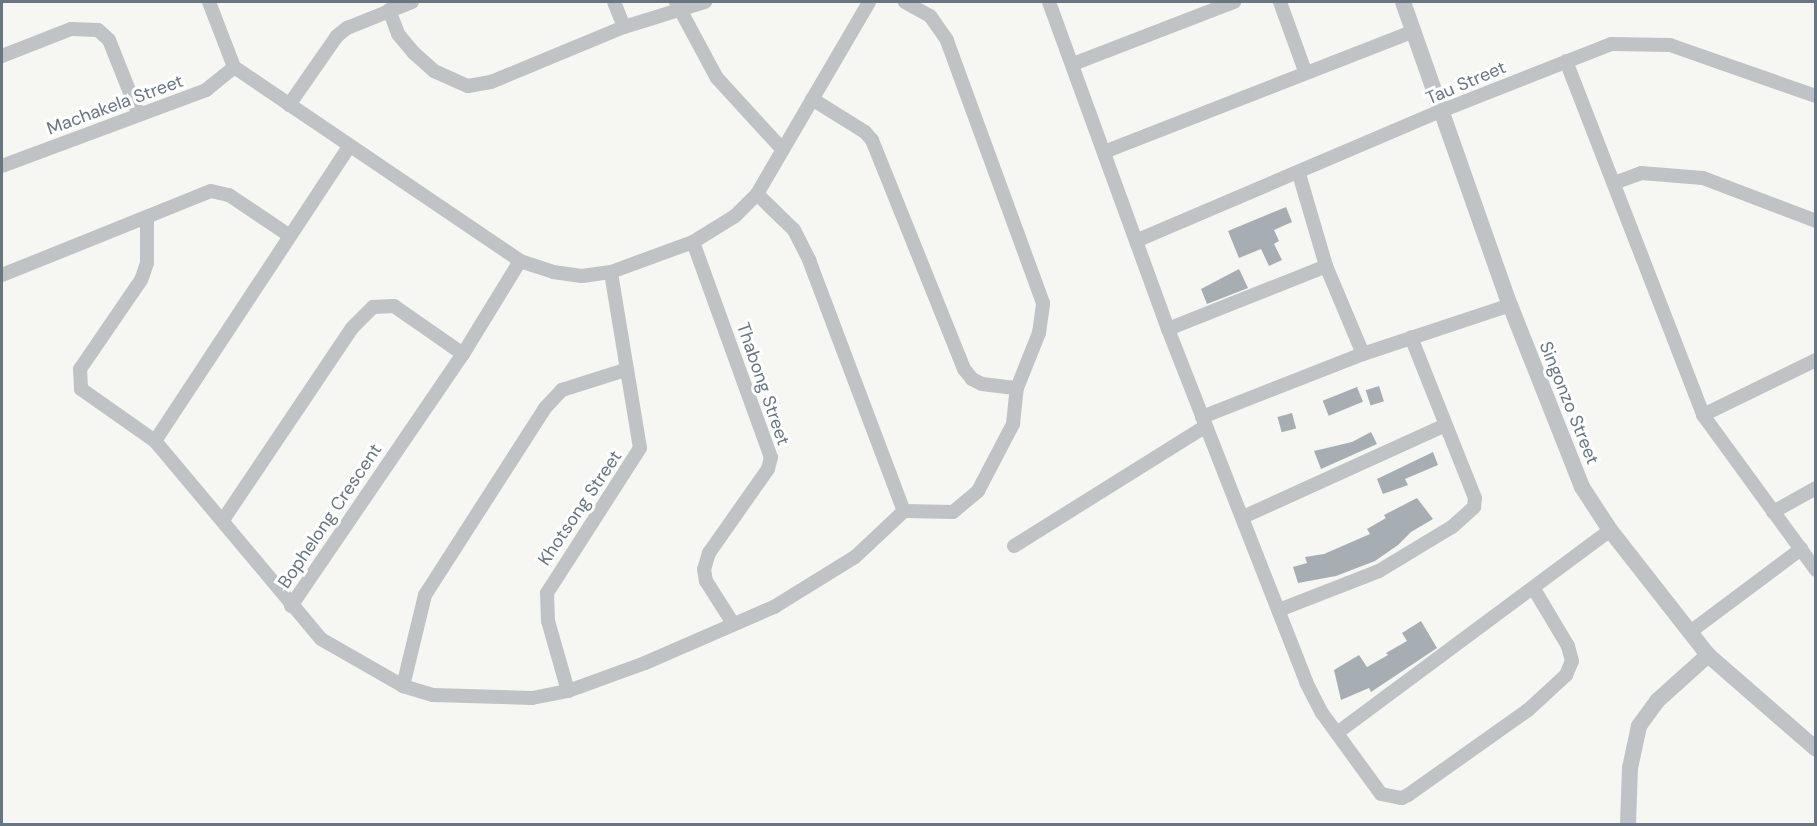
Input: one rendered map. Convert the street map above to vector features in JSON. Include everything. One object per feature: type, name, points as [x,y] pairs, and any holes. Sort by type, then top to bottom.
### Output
[{"type":"street","points":[[209,2],[234,67],[520,261],[570,276],[611,272],[693,242],[726,224],[757,194],[869,2]]},
{"type":"street","points":[[289,105],[337,36],[347,28],[412,2]]},
{"type":"street","points":[[614,2],[624,27]]},
{"type":"street","points":[[389,10],[398,34],[414,53],[434,71],[468,86],[491,82],[678,6],[705,2]]},
{"type":"street","points":[[757,194],[794,230],[809,260],[904,512],[953,512],[978,491],[1013,424],[1017,388],[1039,333],[1043,303],[947,40],[930,16],[905,2]]},
{"type":"street","points":[[1049,2],[1138,240],[1168,330],[1311,693],[1382,794],[1402,798],[1528,710],[1559,684],[1572,661],[1568,646],[1534,589]]},
{"type":"street","points":[[1073,64],[1234,2]]},
{"type":"street","points":[[1280,2],[1305,70]]},
{"type":"street","name":"Singonzo Street","points":[[1403,2],[1510,305],[1582,487],[1610,530],[1708,655],[1815,749]]},
{"type":"street","points":[[678,6],[717,78],[782,148]]},
{"type":"street","points":[[2,56],[71,29],[98,30],[109,40],[138,113]]},
{"type":"street","points":[[1104,152],[1305,70],[1414,31]]},
{"type":"street","name":"Tau Street","points":[[1138,240],[1299,174],[1441,111],[1611,44],[1655,43],[1815,96]]},
{"type":"street","points":[[1566,60],[1703,415],[1815,570]]},
{"type":"street","name":"Machakela Street","points":[[2,166],[138,113],[206,90],[234,67]]},
{"type":"street","points":[[812,99],[865,132],[872,140],[968,374],[982,384],[1017,388]]},
{"type":"street","points":[[155,441],[349,147]]},
{"type":"street","points":[[1614,183],[1641,173],[1703,178],[1815,220]]},
{"type":"street","points":[[1299,174],[1326,266],[1363,354]]},
{"type":"street","points":[[2,275],[211,191],[221,191],[290,236]]},
{"type":"street","points":[[147,217],[147,263],[141,280],[79,376],[84,394],[155,441],[223,520],[291,606]]},
{"type":"street","name":"Thabong Street","points":[[693,242],[771,457],[768,469],[709,553],[704,569],[706,581],[732,622]]},
{"type":"street","name":"Bophelong Crescent","points":[[520,261],[463,354],[291,606],[321,639],[403,686],[433,695],[532,698],[568,691],[645,663],[732,622],[774,607],[819,582],[863,551],[904,512]]},
{"type":"street","points":[[1168,330],[1326,266]]},
{"type":"street","name":"Khotsong Street","points":[[568,691],[548,621],[547,593],[640,448],[625,370],[611,272]]},
{"type":"street","points":[[1014,546],[1204,421],[1363,354],[1510,305]]},
{"type":"street","points":[[223,520],[352,328],[373,307],[394,306],[463,354]]},
{"type":"street","points":[[1279,610],[1379,571],[1470,512],[1475,498],[1444,426],[1411,337]]},
{"type":"street","points":[[1703,415],[1815,360]]},
{"type":"street","points":[[403,686],[425,595],[545,408],[562,390],[625,370]]},
{"type":"street","points":[[1243,517],[1444,426]]},
{"type":"street","points":[[1773,512],[1815,488]]},
{"type":"street","points":[[1337,733],[1534,589],[1610,530]]},
{"type":"street","points":[[1690,632],[1801,549]]},
{"type":"street","points":[[1628,825],[1630,768],[1639,726],[1657,701],[1708,655]]},
{"type":"building","points":[[1286,207],[1292,222],[1274,230],[1279,241],[1274,244],[1282,260],[1269,266],[1261,249],[1239,258],[1228,231]]},
{"type":"building","points":[[1239,269],[1248,288],[1207,304],[1201,289]]},
{"type":"building","points":[[1379,386],[1384,401],[1371,406],[1366,390]]},
{"type":"building","points":[[1357,387],[1363,402],[1329,416],[1323,401]]},
{"type":"building","points":[[1292,413],[1296,428],[1282,432],[1278,417]]},
{"type":"building","points":[[1371,432],[1377,444],[1321,469],[1314,451],[1352,442]]},
{"type":"building","points":[[1433,452],[1438,465],[1405,479],[1408,485],[1383,494],[1377,479]]},
{"type":"building","points":[[1417,498],[1433,519],[1411,532],[1398,545],[1375,561],[1336,576],[1298,583],[1293,567],[1307,563],[1305,557],[1324,554],[1370,534],[1367,529],[1386,518],[1384,515]]},
{"type":"building","points":[[1421,621],[1437,648],[1371,692],[1369,688],[1341,700],[1334,670],[1359,655],[1367,667],[1407,641],[1402,633]]}]
